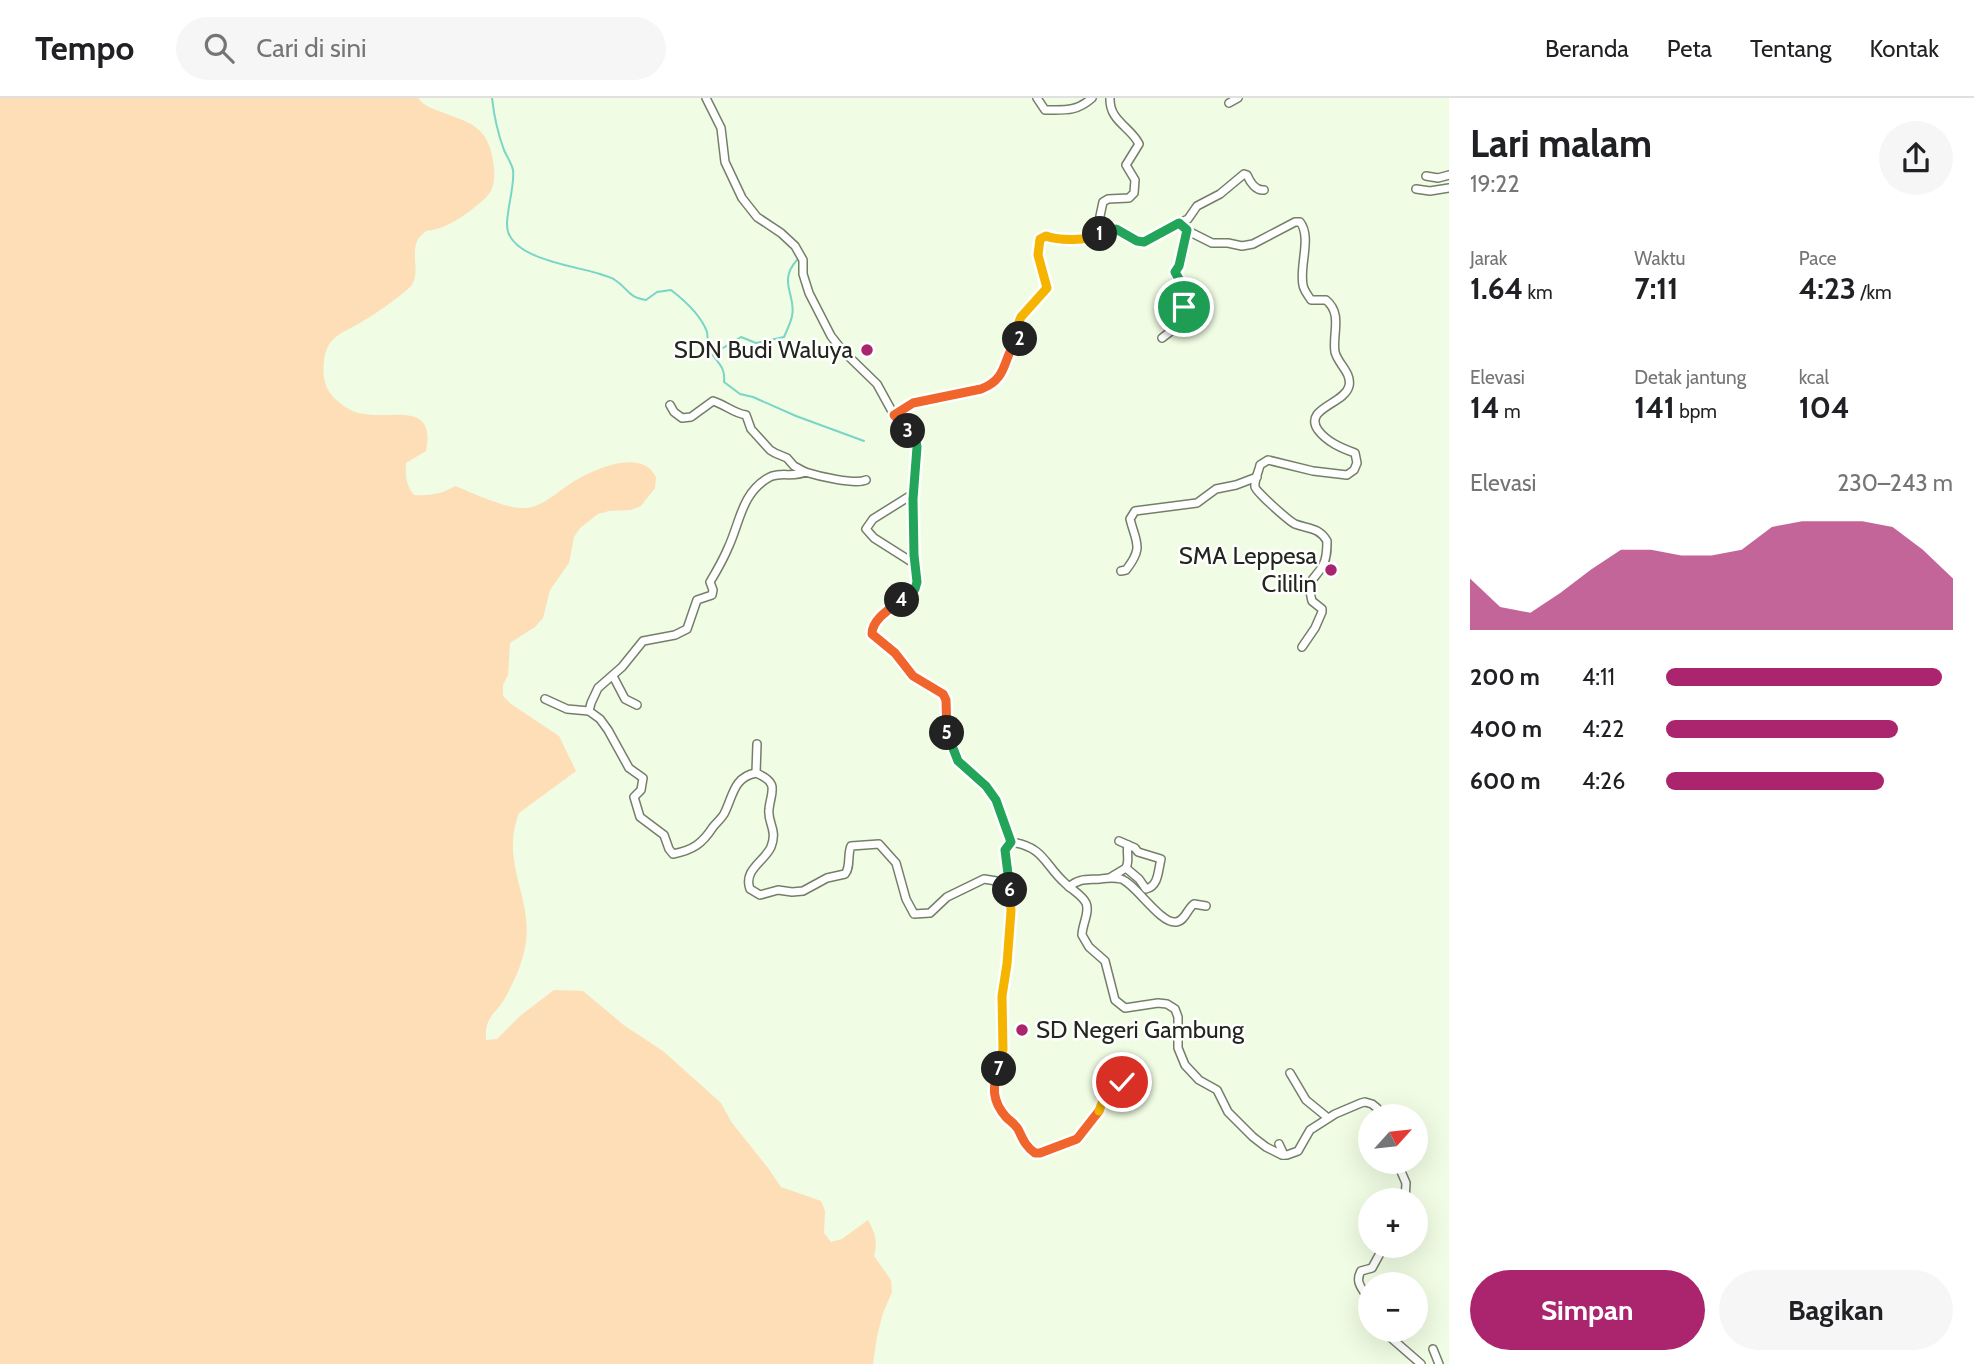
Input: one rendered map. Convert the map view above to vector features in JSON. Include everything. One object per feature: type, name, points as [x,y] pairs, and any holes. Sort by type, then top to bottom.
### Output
[{"type":"street","points":[[706,98],[721,128],[725,162],[742,198],[757,216],[787,238],[800,253],[809,293],[821,319],[842,350],[877,384],[894,415],[917,444],[913,494],[917,582],[915,589],[877,620],[872,627],[872,634],[895,653],[913,676],[943,694],[946,700],[947,731],[957,758],[963,767],[986,786],[996,800],[1011,842]]},
{"type":"street","points":[[1037,98],[1045,110],[1073,110],[1085,105],[1092,98]]},
{"type":"street","points":[[1104,232],[1100,216],[1103,202],[1108,199],[1129,198],[1134,193],[1135,180],[1126,165],[1139,144],[1138,139],[1118,122],[1110,107],[1110,98]]},
{"type":"street","points":[[1229,103],[1238,98]]},
{"type":"street","points":[[894,415],[913,403],[981,389],[994,382],[1007,364],[1012,347],[1023,336],[1016,329],[1019,321],[1047,288],[1038,255],[1040,239],[1046,236],[1058,239],[1090,239],[1116,229],[1144,242],[1188,219],[1197,206],[1220,194],[1244,174],[1257,188],[1264,190]]},
{"type":"street","points":[[1426,176],[1438,178],[1449,175]]},
{"type":"street","points":[[1416,189],[1430,191],[1449,188]]},
{"type":"street","points":[[1179,223],[1212,243],[1242,246],[1253,244],[1300,222],[1305,232],[1302,281],[1304,289],[1311,300],[1326,300],[1334,310],[1336,355],[1348,375],[1350,384],[1338,400],[1319,412],[1315,422],[1326,438],[1354,453],[1357,463],[1347,475],[1313,471],[1268,460],[1262,463],[1255,486],[1284,517],[1292,523],[1313,528],[1327,541],[1324,563],[1312,578],[1309,588],[1313,603],[1322,609],[1322,612],[1302,647]]},
{"type":"street","points":[[1162,338],[1187,318],[1183,286],[1175,272],[1179,266],[1187,230]]},
{"type":"street","points":[[670,405],[682,418],[691,417],[713,401],[724,404],[736,413],[746,415],[751,429],[770,450],[787,458],[805,472],[844,481],[866,480]]},
{"type":"street","points":[[589,711],[598,688],[613,676],[643,641],[675,635],[687,629],[697,600],[712,595],[710,582],[729,547],[748,496],[771,476],[805,472]]},
{"type":"street","points":[[1121,572],[1126,570],[1138,550],[1130,519],[1135,511],[1197,503],[1216,489],[1257,477]]},
{"type":"street","points":[[913,494],[873,519],[866,529],[874,538],[915,564]]},
{"type":"street","points":[[613,676],[625,699],[637,705]]},
{"type":"street","points":[[545,699],[567,709],[589,711],[605,726],[629,768],[642,777],[641,790],[634,800],[640,817],[664,835],[673,854],[703,841],[724,814],[737,785],[748,774],[757,773],[765,777],[772,789],[773,796],[768,810],[774,831],[765,858],[757,864],[749,878],[749,887],[757,894],[763,895],[778,890],[803,891],[827,878],[845,874],[851,846],[875,844],[879,844],[896,863],[906,899],[914,914],[932,912],[947,897],[984,878],[1008,883]]},
{"type":"street","points":[[757,744],[757,773]]},
{"type":"street","points":[[1119,841],[1138,852],[1161,859],[1156,883],[1149,890],[1126,868]]},
{"type":"street","points":[[1011,842],[1005,850],[1011,911],[1002,996],[1003,1049],[1001,1066],[994,1082],[994,1096],[1028,1147],[1035,1153],[1040,1153],[1077,1139],[1095,1118],[1105,1095],[1122,1082]]},
{"type":"street","points":[[1011,842],[1025,845],[1044,857],[1086,903],[1082,935],[1089,947],[1105,961],[1113,998],[1125,1007],[1158,1003],[1175,1009],[1178,1017],[1178,1048],[1187,1068],[1199,1080],[1215,1088],[1228,1112],[1266,1147],[1284,1155],[1298,1151],[1308,1132],[1328,1118],[1358,1105]]},
{"type":"street","points":[[1110,877],[1126,868],[1129,863],[1126,852],[1128,845]]},
{"type":"street","points":[[1069,887],[1076,881],[1110,877],[1123,879],[1131,884],[1146,903],[1171,922],[1184,918],[1194,904],[1206,906]]},
{"type":"street","points":[[1290,1073],[1306,1100],[1328,1118]]},
{"type":"street","points":[[1279,1144],[1284,1155]]},
{"type":"street","points":[[1360,1272],[1372,1268],[1377,1258]]},
{"type":"street","points":[[1394,1342],[1421,1364]]},
{"type":"street","points":[[1433,1349],[1439,1364]]},
{"type":"shaded area","points":[[0,98],[418,98],[431,108],[468,123],[483,134],[492,154],[494,168],[491,191],[463,216],[449,224],[426,231],[416,245],[415,275],[411,286],[381,310],[333,340],[324,361],[324,379],[328,389],[335,399],[354,412],[410,416],[425,425],[426,451],[406,463],[409,488],[414,495],[435,494],[455,486],[504,505],[524,508],[538,505],[578,479],[613,464],[641,464],[650,469],[656,477],[655,488],[641,506],[631,510],[598,514],[580,528],[574,537],[569,563],[550,590],[543,618],[535,627],[510,643],[508,675],[503,685],[503,696],[559,736],[576,771],[519,813],[513,847],[525,909],[526,942],[521,964],[512,984],[488,1021],[486,1040],[497,1039],[520,1016],[554,990],[583,991],[625,1026],[663,1051],[721,1103],[732,1123],[781,1187],[821,1201],[825,1211],[824,1233],[831,1242],[842,1239],[868,1220],[875,1237],[874,1256],[891,1280],[892,1292],[883,1313],[873,1364],[0,1364]]},
{"type":"waterway","points":[[492,98],[500,138],[513,170],[507,224],[510,236],[518,245],[544,259],[612,278],[640,299],[646,300],[657,292],[671,290],[692,308],[701,320],[707,332],[711,353],[722,367],[724,382],[740,394],[864,441]]},
{"type":"waterway","points":[[709,346],[723,348],[741,337],[756,343],[784,337],[793,309],[788,275],[797,260]]},
{"type":"place","name":"SDN Budi Waluya","points":[[867,350]]},
{"type":"place","name":"SMA Leppesa Cililin","points":[[1331,570]]},
{"type":"place","name":"SD Negeri Gambung","points":[[1022,1030]]},
{"type":"route","points":[[1122,1082],[1105,1095],[1095,1118],[1077,1139],[1040,1153],[1035,1153],[1028,1147],[1018,1129],[1001,1109],[993,1088],[1001,1066],[1003,1049],[1002,996],[1011,911],[1005,850],[1011,842],[996,800],[986,786],[963,767],[957,758],[947,731],[946,700],[943,694],[913,676],[891,649],[874,637],[872,627],[888,610],[913,592],[917,582],[913,494],[917,444],[894,415],[913,403],[981,389],[994,382],[1007,364],[1012,347],[1023,336],[1016,329],[1021,317],[1048,286],[1038,255],[1039,240],[1042,236],[1090,239],[1116,229],[1144,242],[1179,223],[1187,230],[1179,266],[1175,272],[1183,286],[1184,307]]}]
